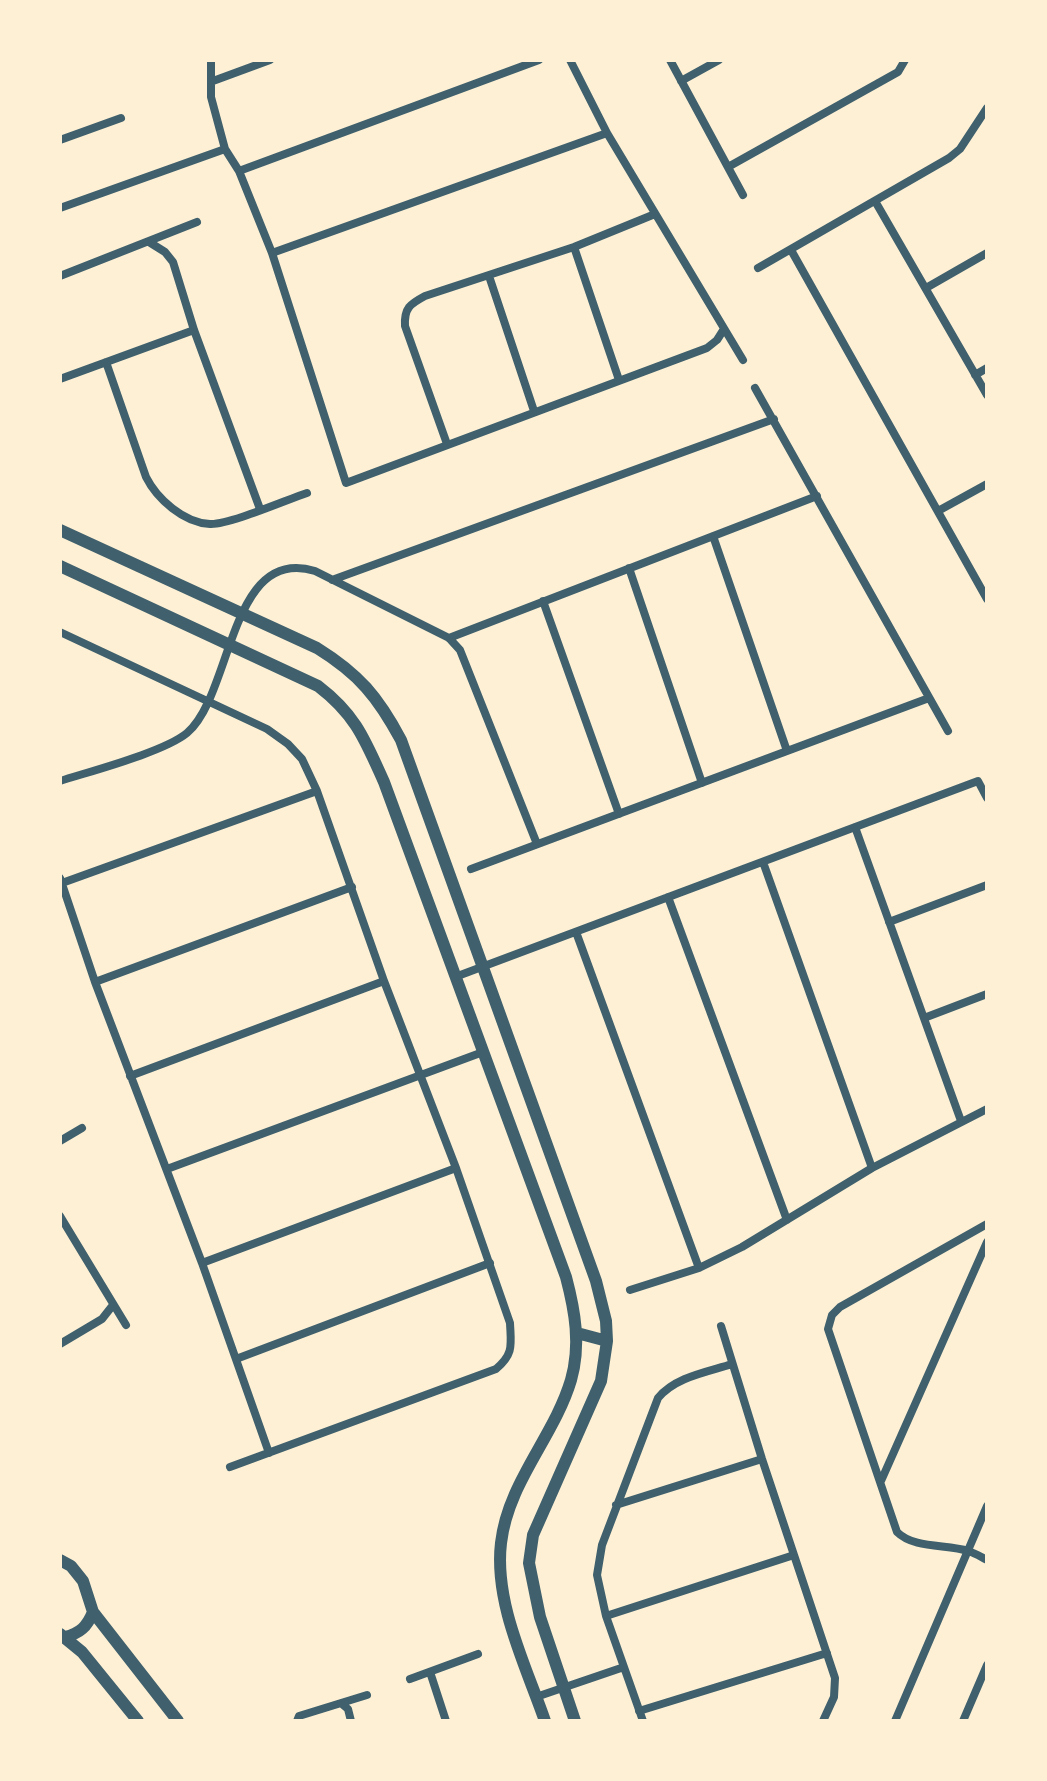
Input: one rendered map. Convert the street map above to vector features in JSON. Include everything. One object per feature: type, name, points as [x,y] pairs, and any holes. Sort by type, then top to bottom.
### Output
[{"type":"street","points":[[211,60],[211,97],[225,149],[239,171],[272,253],[346,483],[707,348],[724,329]]},
{"type":"street","points":[[213,81],[270,60]]},
{"type":"street","points":[[239,171],[539,60]]},
{"type":"street","points":[[560,60],[572,63],[607,133],[743,360]]},
{"type":"street","points":[[670,60],[743,195]]},
{"type":"street","points":[[681,81],[719,60]]},
{"type":"street","points":[[728,167],[898,72],[905,60]]},
{"type":"street","points":[[758,268],[949,158],[960,149],[987,108]]},
{"type":"street","points":[[60,140],[121,118]]},
{"type":"street","points":[[272,253],[607,133]]},
{"type":"street","points":[[60,208],[225,149]]},
{"type":"street","points":[[875,201],[987,395]]},
{"type":"street","points":[[447,444],[405,326],[404,314],[410,304],[425,296],[574,247],[655,214]]},
{"type":"street","points":[[60,276],[197,222]]},
{"type":"street","points":[[149,242],[165,252],[173,262],[194,330],[260,509]]},
{"type":"street","points":[[574,247],[619,380]]},
{"type":"street","points":[[791,250],[987,599]]},
{"type":"street","points":[[926,288],[987,253]]},
{"type":"street","points":[[489,276],[534,411]]},
{"type":"street","points":[[60,379],[194,330]]},
{"type":"street","points":[[106,362],[146,477],[164,503],[209,524],[307,493]]},
{"type":"street","points":[[975,375],[987,368]]},
{"type":"street","points":[[755,388],[948,731]]},
{"type":"street","points":[[332,580],[774,419]]},
{"type":"street","points":[[938,511],[987,484]]},
{"type":"street","points":[[449,638],[817,496]]},
{"type":"street","points":[[60,530],[317,648],[344,665],[366,684],[386,711],[415,775],[596,1281],[606,1321],[607,1341],[601,1381],[533,1535],[529,1563],[540,1617],[575,1721]]},
{"type":"street","points":[[713,536],[787,751]]},
{"type":"street","points":[[60,566],[318,686],[340,702],[355,722],[384,782],[566,1277],[577,1333],[571,1380],[517,1487],[507,1512],[501,1542],[500,1563],[505,1597],[545,1721]]},
{"type":"street","points":[[60,781],[177,739],[195,724],[259,584],[277,570],[300,566],[449,638],[460,650],[537,844]]},
{"type":"street","points":[[629,568],[702,783]]},
{"type":"street","points":[[543,601],[619,814]]},
{"type":"street","points":[[60,632],[267,729],[302,759],[317,791],[510,1323],[508,1360],[496,1369],[230,1467]]},
{"type":"street","points":[[471,869],[929,698]]},
{"type":"street","points":[[455,977],[978,781],[987,798]]},
{"type":"street","points":[[269,1453],[202,1263],[95,982],[61,881],[317,791]]},
{"type":"street","points":[[855,827],[961,1121]]},
{"type":"street","points":[[763,862],[872,1168]]},
{"type":"street","points":[[889,922],[987,885]]},
{"type":"street","points":[[95,982],[352,887]]},
{"type":"street","points":[[668,897],[787,1220]]},
{"type":"street","points":[[576,932],[699,1268]]},
{"type":"street","points":[[130,1076],[384,981]]},
{"type":"street","points":[[924,1018],[987,994]]},
{"type":"street","points":[[167,1169],[483,1052]]},
{"type":"street","points":[[630,1290],[699,1268],[742,1247],[872,1168],[987,1109]]},
{"type":"street","points":[[60,1141],[82,1128]]},
{"type":"street","points":[[202,1263],[456,1168]]},
{"type":"street","points":[[60,1216],[126,1325]]},
{"type":"street","points":[[987,1224],[840,1307],[830,1321],[831,1341],[881,1481],[893,1525],[903,1538],[968,1551],[987,1560]]},
{"type":"street","points":[[881,1481],[987,1242]]},
{"type":"street","points":[[236,1359],[490,1263]]},
{"type":"street","points":[[60,1344],[102,1319],[113,1305]]},
{"type":"street","points":[[721,1326],[827,1653],[835,1687],[823,1721]]},
{"type":"street","points":[[577,1333],[607,1341]]},
{"type":"street","points":[[643,1721],[606,1616],[599,1590],[598,1560],[653,1408],[666,1389],[679,1381],[732,1364]]},
{"type":"street","points":[[616,1505],[762,1459]]},
{"type":"street","points":[[895,1721],[987,1506]]},
{"type":"street","points":[[606,1616],[794,1555]]},
{"type":"street","points":[[60,1560],[71,1566],[83,1581],[93,1612],[178,1721]]},
{"type":"street","points":[[62,1635],[81,1631],[89,1623],[93,1612]]},
{"type":"street","points":[[62,1635],[82,1652],[138,1721]]},
{"type":"street","points":[[639,1711],[827,1653]]},
{"type":"street","points":[[410,1679],[478,1654]]},
{"type":"street","points":[[963,1721],[987,1665]]},
{"type":"street","points":[[536,1697],[624,1667]]},
{"type":"street","points":[[430,1672],[446,1721]]},
{"type":"street","points":[[297,1719],[367,1695]]},
{"type":"street","points":[[342,1704],[348,1709],[351,1721]]}]
